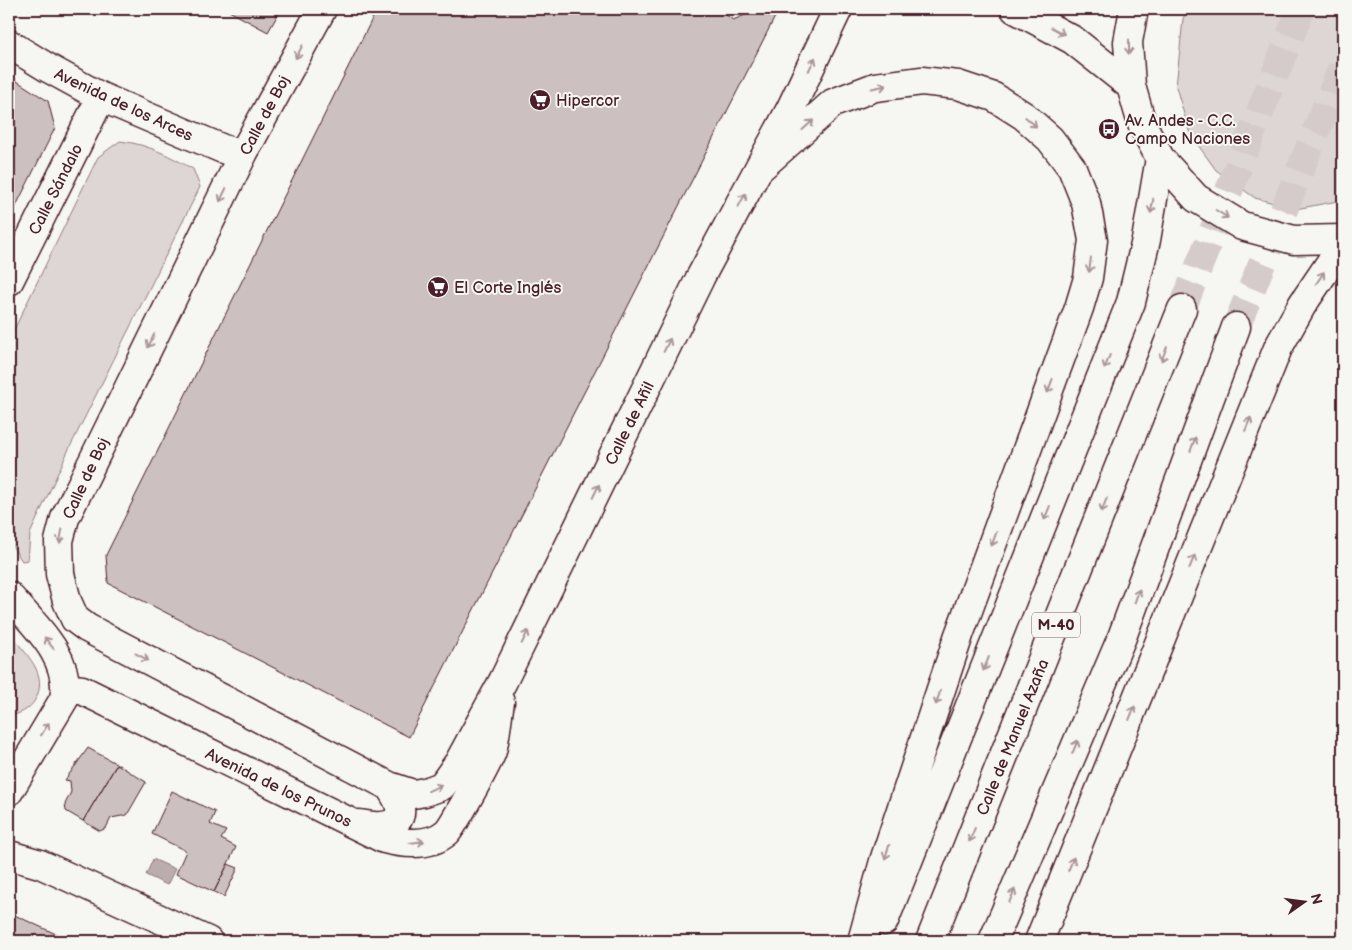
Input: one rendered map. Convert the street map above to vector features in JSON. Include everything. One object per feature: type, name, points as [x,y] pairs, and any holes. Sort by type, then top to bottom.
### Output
[{"type":"main road","name":"Calle de Boj","points":[[322,9],[244,152],[65,518],[59,542],[60,574],[66,601],[76,619],[87,628],[389,786]]},
{"type":"main road","name":"Calle de Añil","points":[[389,786],[412,794],[425,792],[442,786],[459,762],[503,681],[697,285],[791,108],[838,9]]},
{"type":"main road","points":[[1015,9],[1073,40],[1131,86]]},
{"type":"main road","points":[[1134,9],[1128,42],[1131,86],[1142,124],[1160,158],[1196,198],[1242,226],[1294,240],[1343,239]]},
{"type":"main road","name":"Avenida de los Arces","points":[[9,44],[101,97],[223,149],[233,152],[244,152]]},
{"type":"main road","points":[[759,169],[833,103],[875,87],[922,81],[958,85],[994,97],[1024,116],[1050,139],[1072,168],[1086,203],[1093,240],[1088,278],[1079,308],[958,635],[884,861],[862,941]]},
{"type":"main road","name":"Calle Sándalo","points":[[9,281],[101,97]]},
{"type":"main road","points":[[877,941],[896,889],[1131,302],[1148,232],[1160,158]]},
{"type":"main road","points":[[1039,941],[1278,348],[1302,305],[1343,244]]},
{"type":"main road","name":"Calle de Manuel Azaña","points":[[930,941],[1182,309]]},
{"type":"main road","points":[[993,941],[1122,637],[1236,327]]},
{"type":"main road","points":[[9,596],[57,654],[62,667],[66,688],[64,699],[13,774]]},
{"type":"main road","name":"Avenida de los Prunos","points":[[66,688],[82,690],[384,839],[418,844],[432,840],[447,832],[492,752],[503,681]]},
{"type":"main road","points":[[356,824],[382,826],[394,822],[400,816],[400,806],[389,786]]},
{"type":"main road","points":[[9,854],[40,864],[208,941]]},
{"type":"shaded area","points":[[1187,9],[1343,9],[1343,200],[1296,209],[1255,198],[1216,170],[1190,134],[1176,87],[1183,19]]},
{"type":"shaded area","points":[[120,141],[149,148],[193,169],[200,187],[68,451],[30,534],[28,560],[22,561],[9,541],[9,340],[98,157]]},
{"type":"shaded area","points":[[9,633],[34,664],[40,681],[39,690],[33,703],[24,711],[9,716]]},
{"type":"shaded area","points":[[153,859],[175,869],[167,885],[146,875]]},
{"type":"building","points":[[230,9],[281,9],[268,32],[229,11]]},
{"type":"building","name":"El Corte Inglés","points":[[377,9],[718,9],[733,20],[760,9],[779,9],[409,737],[108,583],[106,555]]},
{"type":"building","points":[[9,76],[48,101],[55,128],[9,220]]},
{"type":"building","points":[[88,748],[117,764],[83,821],[66,811],[65,804],[71,792],[70,781],[65,780]]},
{"type":"building","points":[[117,764],[146,782],[127,815],[111,818],[106,828],[100,831],[83,821]]},
{"type":"building","points":[[172,791],[215,812],[210,824],[226,831],[221,839],[236,847],[214,892],[176,874],[186,851],[152,834]]},
{"type":"building","points":[[228,864],[238,868],[224,897],[214,892]]},
{"type":"building","points":[[10,913],[67,939],[66,941],[9,941]]},
{"type":"tunnel","points":[[1182,309],[1301,9]]},
{"type":"tunnel","points":[[1236,327],[1343,65]]},
{"type":"place","name":"Hipercor","points":[[540,100]]},
{"type":"place","name":"Av. Andes - C.C. Campo Naciones","points":[[1109,129]]},
{"type":"place","name":"El Corte Inglés","points":[[438,287]]}]
